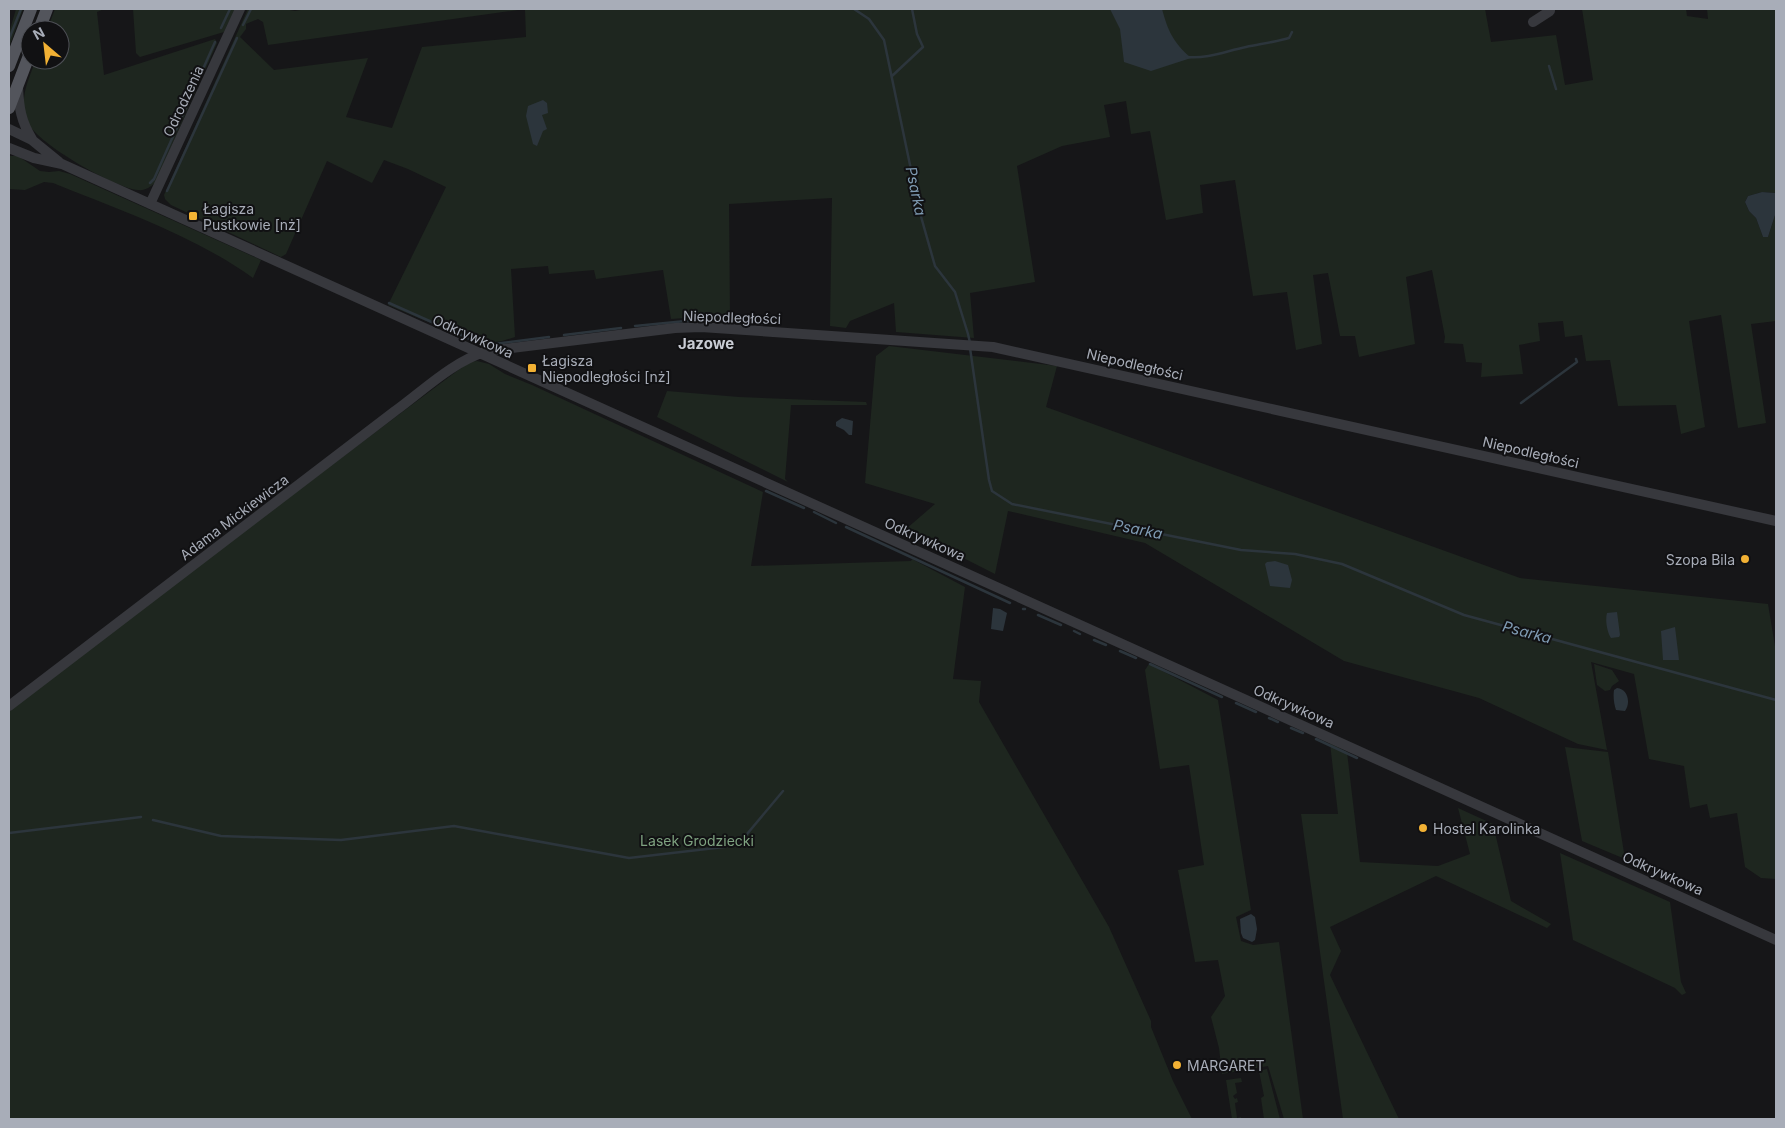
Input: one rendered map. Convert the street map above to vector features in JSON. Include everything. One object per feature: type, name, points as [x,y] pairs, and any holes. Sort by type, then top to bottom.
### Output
[{"type":"main road","points":[[9,66],[31,9]]},
{"type":"main road","points":[[9,108],[24,70]]},
{"type":"street","name":"Odrodzenia","points":[[150,204],[240,9]]},
{"type":"street","points":[[1533,22],[1550,11],[1550,9]]},
{"type":"street","name":"Odkrywkowa","points":[[18,86],[19,108],[25,127],[32,140]]},
{"type":"street","name":"Odkrywkowa","points":[[9,128],[32,140],[62,164]]},
{"type":"street","name":"Odkrywkowa","points":[[9,148],[34,158],[62,164],[1776,940]]},
{"type":"street","name":"Niepodległości","points":[[479,353],[659,330],[701,327],[979,346],[1002,349],[1776,521]]},
{"type":"street","name":"Adama Mickiewicza","points":[[9,706],[450,369],[479,353]]},
{"type":"green space","points":[[16,9],[23,9],[9,47],[9,33]]},
{"type":"green space","points":[[55,9],[104,9],[97,12],[104,75],[215,39],[217,43],[155,183],[147,188],[141,190],[127,187],[78,164],[46,142],[28,123],[25,115],[24,99],[32,70],[70,70],[70,20],[51,20]]},
{"type":"green space","points":[[133,9],[235,9],[224,32],[140,57],[136,53]]},
{"type":"green space","points":[[248,9],[284,9],[295,11],[306,9],[354,10],[367,9],[525,9],[1485,9],[1491,42],[1556,35],[1565,85],[1593,80],[1582,9],[1686,9],[1687,16],[1708,19],[1707,9],[1776,9],[1776,193],[1762,192],[1748,196],[1745,202],[1749,211],[1756,218],[1763,237],[1768,237],[1776,212],[1776,321],[1751,324],[1766,423],[1738,428],[1721,315],[1689,321],[1705,427],[1681,434],[1676,405],[1618,406],[1610,360],[1586,361],[1582,335],[1565,337],[1563,321],[1538,323],[1540,341],[1519,345],[1523,374],[1481,377],[1482,363],[1466,362],[1463,344],[1444,343],[1445,337],[1432,270],[1406,277],[1415,344],[1359,357],[1355,336],[1340,336],[1328,273],[1313,275],[1322,344],[1296,350],[1287,292],[1253,296],[1235,180],[1200,185],[1203,213],[1166,220],[1150,131],[1131,134],[1126,101],[1104,105],[1110,137],[1062,146],[1017,166],[1035,282],[970,293],[974,338],[896,332],[894,303],[850,321],[846,328],[830,326],[832,198],[729,204],[730,317],[671,319],[663,270],[596,279],[594,270],[549,274],[548,266],[511,269],[515,337],[481,344],[388,305],[446,187],[408,169],[384,160],[372,183],[327,161],[286,254],[281,257],[171,205],[164,195]],"holes":[[[525,9],[526,37],[422,47],[392,128],[346,117],[368,58],[274,70],[240,37],[246,29],[246,24],[258,19],[263,22],[268,45]]]},
{"type":"green space","points":[[9,156],[18,156],[40,171],[59,171],[70,174],[261,260],[253,278],[182,236],[53,183],[44,182],[25,190],[9,189]]},
{"type":"green space","points":[[889,346],[1057,366],[1046,407],[1520,578],[1768,604],[1776,652],[1776,879],[1761,878],[1745,867],[1737,813],[1710,818],[1707,804],[1690,808],[1684,766],[1649,759],[1634,674],[1591,662],[1607,750],[1578,744],[1479,698],[1344,661],[1145,543],[1008,511],[995,574],[906,529],[935,504],[865,483],[876,356]]},
{"type":"green space","name":"Lasek Grodziecki","points":[[477,361],[489,364],[505,374],[763,492],[751,566],[911,561],[912,559],[965,587],[953,679],[981,681],[979,702],[1109,927],[1151,1021],[1151,1027],[1173,1081],[1192,1119],[9,1119],[9,711],[136,612],[457,371],[470,362]]},
{"type":"green space","points":[[667,391],[739,397],[866,402],[867,405],[791,405],[785,479],[788,482],[657,417]]},
{"type":"green space","points":[[1149,664],[1218,700],[1251,910],[1236,917],[1241,941],[1253,945],[1279,942],[1303,1119],[1284,1119],[1268,1066],[1222,1074],[1219,1048],[1211,1017],[1225,996],[1218,960],[1195,962],[1178,870],[1204,865],[1189,765],[1160,769],[1145,670]]},
{"type":"green space","points":[[1594,664],[1612,670],[1619,681],[1610,690],[1605,691],[1597,685]]},
{"type":"green space","points":[[1330,743],[1347,752],[1360,862],[1438,866],[1470,854],[1458,808],[1493,824],[1511,901],[1551,924],[1547,928],[1436,876],[1330,927],[1341,951],[1330,975],[1399,1119],[1343,1119],[1301,814],[1338,814]]},
{"type":"green space","points":[[1565,747],[1608,752],[1625,859],[1582,841]]},
{"type":"green space","points":[[1560,853],[1670,902],[1681,982],[1686,993],[1682,995],[1675,988],[1573,940]]},
{"type":"green space","points":[[1267,1069],[1280,1119],[1264,1119],[1261,1098],[1264,1096],[1259,1071]]},
{"type":"green space","points":[[1241,1078],[1242,1082],[1235,1083],[1237,1093],[1233,1096],[1235,1099],[1237,1098],[1238,1102],[1235,1103],[1237,1118],[1241,1117],[1241,1119],[1232,1119],[1226,1080]]},
{"type":"shaded area","points":[[1110,9],[1162,9],[1172,36],[1191,58],[1151,71],[1124,62],[1120,29]]},
{"type":"shaded area","points":[[543,100],[547,103],[548,113],[542,115],[547,129],[543,131],[537,146],[533,144],[526,116],[528,106]]},
{"type":"shaded area","points":[[1762,192],[1776,193],[1776,212],[1768,237],[1763,237],[1756,218],[1749,211],[1745,202],[1748,196]]},
{"type":"shaded area","points":[[842,418],[853,421],[852,435],[836,426],[836,422]]},
{"type":"shaded area","points":[[1275,561],[1288,565],[1292,580],[1290,588],[1270,586],[1265,564]]},
{"type":"shaded area","points":[[993,608],[1007,613],[1003,631],[991,629]]},
{"type":"shaded area","points":[[1617,612],[1620,635],[1619,637],[1611,638],[1608,633],[1607,613]]},
{"type":"shaded area","points":[[1675,627],[1679,660],[1663,660],[1661,631]]},
{"type":"shaded area","points":[[1617,688],[1626,694],[1628,704],[1625,711],[1616,710],[1614,690]]},
{"type":"shaded area","points":[[1251,914],[1255,917],[1257,929],[1255,940],[1252,942],[1243,938],[1240,919]]},
{"type":"waterway","points":[[9,39],[21,9]]},
{"type":"waterway","points":[[221,28],[230,9]]},
{"type":"waterway","points":[[243,25],[251,9]]},
{"type":"waterway","name":"Psarka","points":[[854,9],[869,19],[884,40],[920,213],[935,266],[955,292],[970,343]]},
{"type":"waterway","points":[[892,76],[923,47],[917,34],[912,9]]},
{"type":"waterway","points":[[1187,57],[1210,56],[1289,38],[1292,32]]},
{"type":"waterway","points":[[167,191],[237,38]]},
{"type":"waterway","points":[[150,183],[154,179],[215,42]]},
{"type":"waterway","points":[[1549,66],[1556,89]]},
{"type":"waterway","points":[[389,303],[479,343],[494,344],[549,337]]},
{"type":"waterway","points":[[635,326],[706,319],[776,324]]},
{"type":"waterway","points":[[564,335],[621,328]]},
{"type":"waterway","name":"Psarka","points":[[970,348],[989,480],[992,491],[1012,504],[1241,550],[1295,554],[1342,564],[1464,615],[1776,700]]},
{"type":"waterway","points":[[1521,403],[1577,362],[1576,359]]},
{"type":"waterway","points":[[766,491],[804,508]]},
{"type":"waterway","points":[[814,512],[836,523]]},
{"type":"waterway","points":[[846,527],[1010,603]]},
{"type":"waterway","points":[[1038,615],[1061,625]]},
{"type":"waterway","points":[[1074,631],[1080,634]]},
{"type":"waterway","points":[[1094,640],[1106,645]]},
{"type":"waterway","points":[[1120,651],[1136,658]]},
{"type":"waterway","points":[[1150,664],[1222,697]]},
{"type":"waterway","points":[[1236,703],[1256,712]]},
{"type":"waterway","points":[[1269,718],[1278,722]]},
{"type":"waterway","points":[[1291,728],[1303,733]]},
{"type":"waterway","points":[[1316,739],[1357,758]]},
{"type":"waterway","points":[[153,820],[221,836],[341,840],[454,826],[629,858],[724,847],[742,840],[783,791]]},
{"type":"waterway","points":[[9,833],[141,817]]},
{"type":"place","name":"Łagisza Pustkowie [nż]","points":[[193,216]]},
{"type":"place","name":"Łagisza Niepodległości [nż]","points":[[532,368]]},
{"type":"place","name":"Szopa Bila","points":[[1745,559]]},
{"type":"place","name":"Hostel Karolinka","points":[[1423,828]]},
{"type":"place","name":"MARGARET","points":[[1177,1065]]},
{"type":"district","name":"Jazowe","points":[[706,343]]}]
